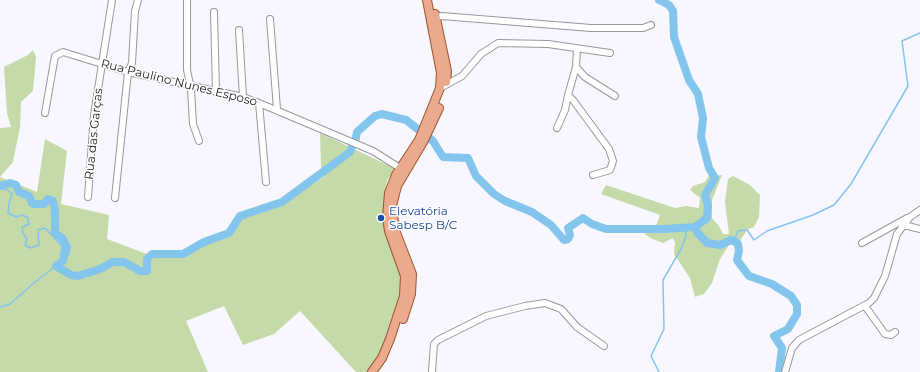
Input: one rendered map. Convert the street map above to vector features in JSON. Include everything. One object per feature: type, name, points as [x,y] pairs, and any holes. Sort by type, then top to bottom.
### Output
[{"type":"main road","points":[[426,0],[433,17]]},
{"type":"main road","points":[[397,186],[421,143],[443,87],[432,0]]},
{"type":"main road","points":[[372,372],[382,358],[390,339],[404,296],[405,276],[389,231],[387,217],[391,183],[400,168],[405,166],[421,143]]},
{"type":"main road","points":[[378,372],[395,340],[409,303],[412,287],[412,274],[399,243],[393,216],[392,206],[402,171],[400,168]]},
{"type":"street","name":"Rua das Garças","points":[[88,197],[94,115],[112,0]]},
{"type":"street","points":[[115,198],[128,72],[132,63],[135,11],[138,0]]},
{"type":"street","points":[[188,0],[187,70],[193,124],[199,140]]},
{"type":"street","points":[[214,12],[216,92]]},
{"type":"street","points":[[433,17],[591,28],[643,28],[651,25]]},
{"type":"street","points":[[270,19],[277,109]]},
{"type":"street","points":[[239,30],[243,97]]},
{"type":"street","points":[[443,87],[462,76],[481,54],[498,43],[548,44],[610,53]]},
{"type":"street","points":[[557,128],[565,110],[576,67],[578,49]]},
{"type":"street","name":"Rua Paulino Nunes Esposo","points":[[45,113],[55,56],[63,52],[128,72],[190,87],[243,97],[277,109],[373,151],[400,168]]},
{"type":"street","points":[[576,67],[585,77],[615,96]]},
{"type":"street","points":[[568,95],[583,112],[612,156],[613,164],[610,170],[593,176]]},
{"type":"street","points":[[259,103],[266,182]]},
{"type":"street","points":[[862,243],[920,210]]},
{"type":"street","points":[[785,372],[792,348],[799,340],[865,306],[879,292],[897,234],[910,217]]},
{"type":"street","points":[[902,226],[920,229]]},
{"type":"street","points":[[432,372],[434,344],[438,340],[486,316],[525,306],[545,303],[560,309],[577,327],[604,346]]},
{"type":"street","points":[[865,306],[885,334],[891,335],[895,332]]},
{"type":"green space","points":[[33,50],[36,57],[33,91],[21,102],[20,127],[13,162],[0,177],[0,128],[11,127],[7,113],[4,67],[28,55]]},
{"type":"green space","points":[[320,133],[396,169],[387,180],[383,214],[386,233],[402,275],[400,296],[379,358],[367,372],[356,372],[300,311],[274,334],[243,345],[224,306],[186,321],[208,372],[0,372],[0,177],[37,192],[45,139],[67,151],[61,204],[109,215],[107,239],[155,257],[184,256],[205,245],[231,236],[242,219],[284,204],[325,176],[321,167]]},
{"type":"green space","points":[[722,175],[712,200],[712,218],[719,226],[723,234],[729,234],[725,202],[728,179],[733,176],[750,185],[760,195],[759,217],[754,227],[747,230],[738,244],[729,245],[720,259],[712,283],[704,294],[695,297],[690,278],[674,254],[675,243],[673,238],[663,243],[650,238],[643,232],[656,226],[660,215],[601,194],[606,185],[675,208],[687,206],[699,208],[700,198],[690,190],[693,186],[705,182],[709,176]]},
{"type":"waterway","points":[[659,0],[669,5],[673,11],[674,37],[689,80],[698,94],[703,118],[701,137],[709,168],[715,178],[705,195],[708,205],[707,218],[695,227],[697,232],[707,243],[720,245],[731,240],[734,241],[738,244],[739,251],[737,260],[749,276],[772,284],[791,296],[797,305],[797,314],[788,329],[774,336],[782,348],[779,372]]},
{"type":"waterway","points":[[734,241],[738,231],[747,230],[754,240],[767,231],[813,215],[834,205],[851,184],[908,86],[902,41],[920,33]]},
{"type":"waterway","points":[[355,142],[357,132],[375,116],[382,114],[406,120],[433,141],[443,157],[468,158],[476,176],[494,194],[505,201],[532,212],[551,225],[564,240],[568,239],[570,235],[568,228],[583,218],[592,224],[606,229],[664,229],[695,227]]},
{"type":"waterway","points":[[0,186],[10,183],[16,185],[19,192],[29,196],[34,204],[44,204],[48,199],[53,201],[55,211],[55,233],[62,238],[67,247],[63,261],[56,266],[71,275],[78,276],[100,269],[113,262],[124,262],[140,271],[147,271],[147,259],[152,254],[183,254],[204,242],[229,233],[240,216],[282,202],[350,152],[352,147]]},
{"type":"waterway","points":[[0,188],[8,190],[12,194],[8,213],[16,217],[22,215],[27,217],[29,224],[22,227],[23,233],[27,239],[25,245],[31,248],[39,245],[38,230],[45,228],[62,246],[60,260],[56,266],[10,304],[0,307]]},
{"type":"waterway","points":[[659,372],[651,356],[664,329],[663,280],[681,249],[686,236],[685,227]]},
{"type":"place","name":"Elevatória Sabesp B/C","points":[[381,218]]}]
